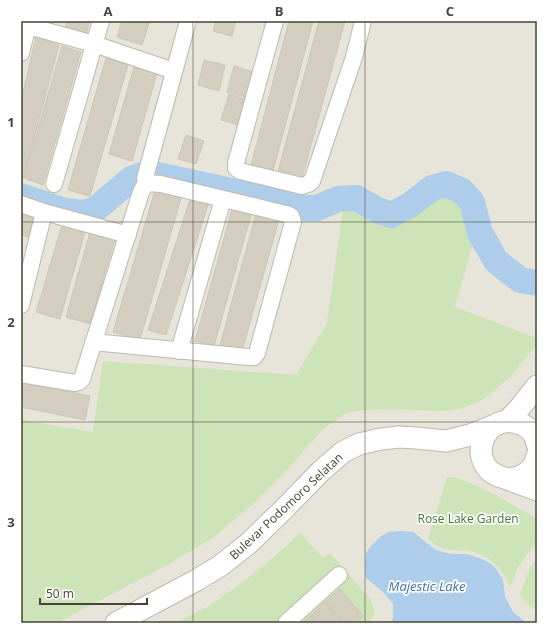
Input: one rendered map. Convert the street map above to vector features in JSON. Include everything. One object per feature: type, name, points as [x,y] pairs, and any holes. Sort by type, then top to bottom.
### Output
[{"type":"street","points":[[54,184],[101,21]]},
{"type":"street","points":[[21,374],[75,383],[82,379],[146,176],[188,21]]},
{"type":"street","points":[[275,21],[236,163],[236,168],[240,171],[302,186],[312,181],[354,57],[363,21]]},
{"type":"street","points":[[21,53],[26,24],[94,44],[174,71]]},
{"type":"street","points":[[93,342],[248,357],[254,357],[256,353],[293,222],[291,216],[161,184],[146,176]]},
{"type":"street","points":[[179,351],[223,199]]},
{"type":"street","points":[[21,204],[44,212],[128,235]]},
{"type":"street","points":[[21,305],[44,212]]},
{"type":"street","points":[[502,423],[516,422],[525,426],[532,432],[537,445],[532,468],[525,474],[516,478],[498,475],[484,463],[481,454],[481,445],[484,436],[490,429],[502,423],[518,410],[537,386]]},
{"type":"street","name":"Bulevar Podomoro Selatan","points":[[116,623],[220,566],[248,544],[321,471],[343,452],[359,444],[399,437],[446,441],[470,435],[502,423]]},
{"type":"street","name":"Bulevar Podomoro Selatan","points":[[446,441],[498,475],[537,490]]},
{"type":"street","points":[[286,623],[339,575]]},
{"type":"shaded area","points":[[21,21],[537,21],[537,623],[21,623]]},
{"type":"green space","points":[[440,190],[453,190],[462,198],[472,217],[476,234],[455,307],[537,338],[537,344],[510,377],[484,399],[461,409],[441,411],[394,409],[361,410],[345,414],[322,430],[289,468],[253,504],[214,537],[169,564],[57,623],[21,623],[21,420],[93,432],[103,361],[296,375],[327,323],[343,208],[335,204],[351,202],[361,206],[377,218],[394,219],[408,215],[422,201]]},
{"type":"green space","name":"Rose Lake Garden","points":[[447,477],[461,479],[486,490],[531,515],[537,520],[537,541],[518,567],[510,587],[498,567],[486,557],[476,552],[446,549],[428,539]]},
{"type":"green space","points":[[300,533],[323,558],[330,553],[371,600],[375,615],[367,623],[175,623],[207,607],[243,582],[274,557]]},
{"type":"green space","points":[[537,559],[537,611],[523,600],[520,594],[531,566]]},
{"type":"water","name":"Majestic Lake","points":[[389,532],[413,532],[436,550],[451,554],[467,554],[482,559],[494,566],[503,580],[505,596],[513,612],[527,623],[391,623],[393,618],[393,604],[384,593],[366,578],[365,560],[366,553],[381,536]]},
{"type":"building","points":[[67,21],[90,21],[86,34],[65,28]]},
{"type":"building","points":[[122,21],[150,21],[142,45],[117,37]]},
{"type":"building","points":[[216,21],[236,21],[232,36],[213,31]]},
{"type":"building","points":[[289,21],[313,21],[273,171],[251,165]]},
{"type":"building","points":[[319,21],[345,21],[301,182],[277,175]]},
{"type":"building","points":[[36,37],[60,42],[21,182],[21,101]]},
{"type":"building","points":[[62,46],[81,52],[43,185],[24,178]]},
{"type":"building","points":[[106,58],[128,65],[90,196],[68,190]]},
{"type":"building","points":[[204,60],[225,65],[219,91],[198,85]]},
{"type":"building","points":[[234,66],[253,72],[245,97],[227,92]]},
{"type":"building","points":[[134,67],[157,73],[132,161],[109,154]]},
{"type":"building","points":[[229,94],[245,99],[238,125],[221,120]]},
{"type":"building","points":[[186,135],[204,141],[196,164],[178,159]]},
{"type":"building","points":[[156,187],[182,195],[140,340],[113,332]]},
{"type":"building","points":[[191,196],[209,202],[166,335],[148,330]]},
{"type":"building","points":[[233,206],[252,212],[214,346],[195,341]]},
{"type":"building","points":[[257,210],[280,216],[242,351],[220,345]]},
{"type":"building","points":[[21,214],[34,218],[28,237],[21,235]]},
{"type":"building","points":[[62,225],[85,232],[60,319],[36,312]]},
{"type":"building","points":[[90,232],[115,239],[90,324],[66,317]]},
{"type":"building","points":[[21,382],[90,396],[85,420],[21,407]]},
{"type":"building","points":[[340,589],[363,616],[355,623],[343,623],[325,602]]},
{"type":"building","points":[[325,602],[343,623],[317,623],[311,616]]},
{"type":"building","points":[[311,616],[317,623],[302,623]]},
{"type":"waterway","points":[[21,196],[65,211],[84,213],[96,209],[131,179],[148,173],[283,202],[304,208],[317,208],[338,199],[357,198],[375,209],[391,215],[410,205],[432,188],[446,184],[462,191],[472,202],[480,233],[496,261],[520,280],[537,283]]}]
